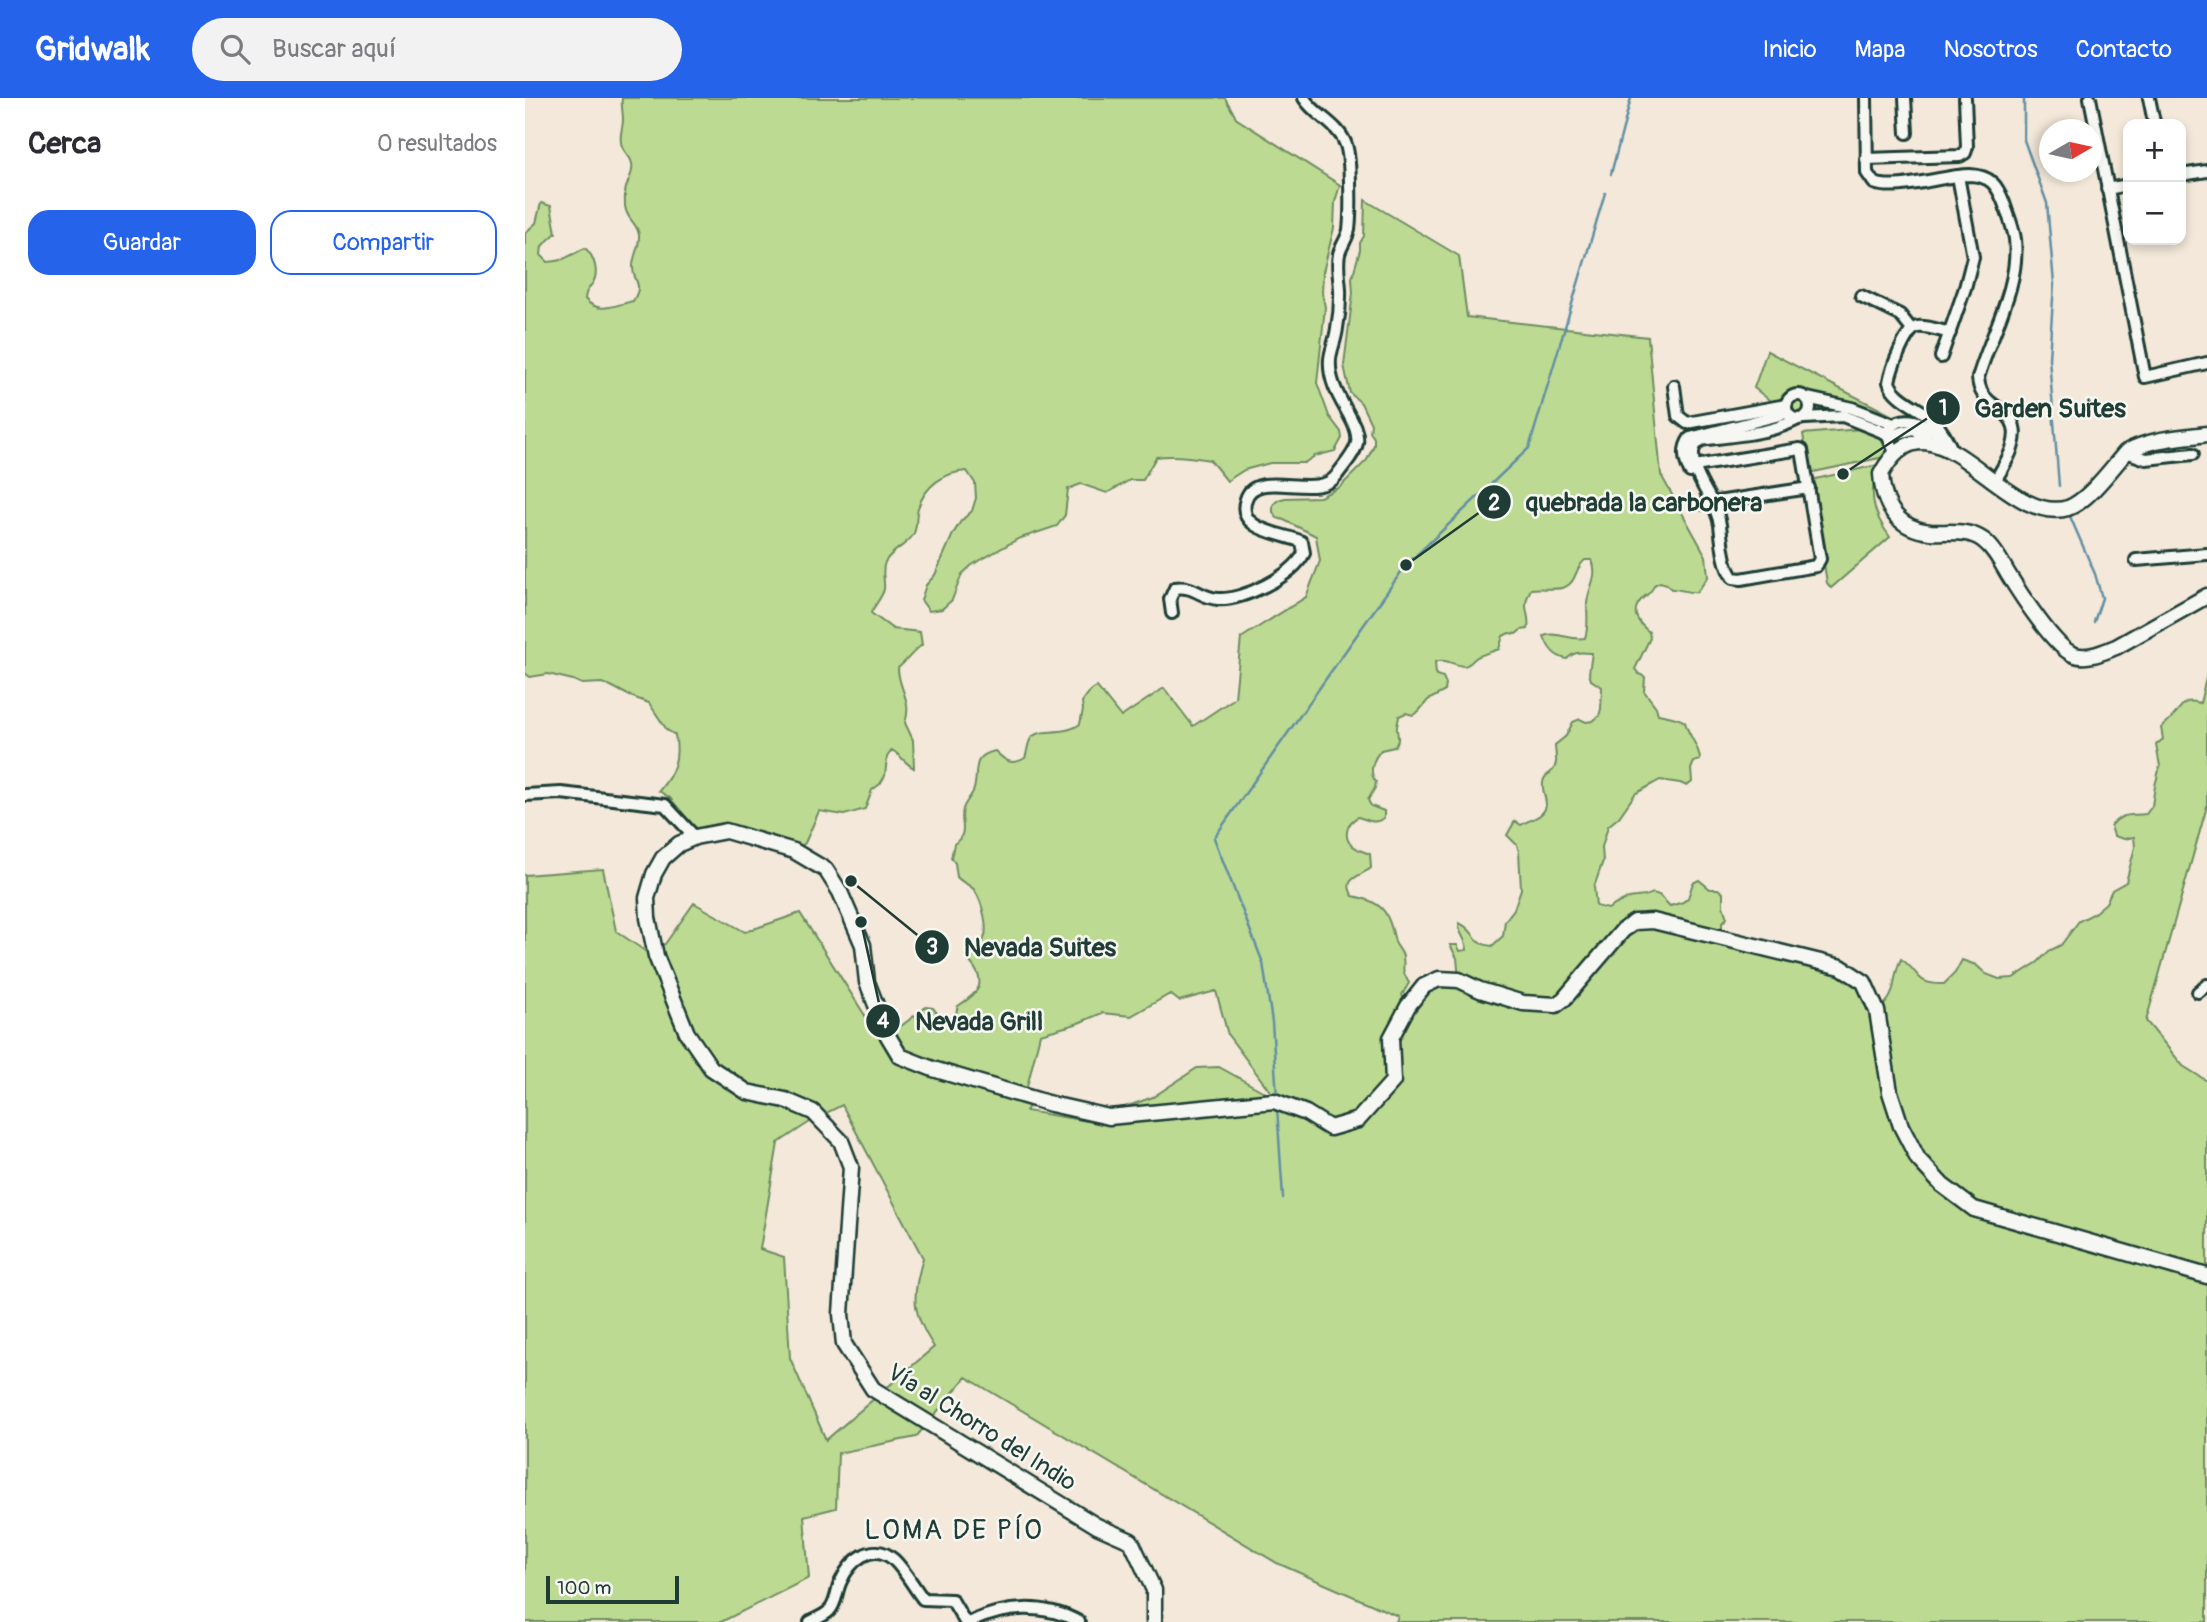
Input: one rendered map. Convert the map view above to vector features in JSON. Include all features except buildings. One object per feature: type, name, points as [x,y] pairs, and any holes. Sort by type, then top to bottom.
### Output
[{"type":"street","points":[[1172,613],[1170,599],[1175,588],[1190,588],[1218,600],[1242,596],[1258,591],[1297,563],[1304,553],[1302,542],[1255,526],[1245,511],[1249,493],[1259,486],[1305,487],[1333,479],[1357,445],[1356,428],[1335,390],[1330,367],[1340,299],[1338,258],[1349,230],[1348,157],[1346,144],[1340,134],[1313,110],[1304,98]]},
{"type":"street","points":[[1866,98],[1866,159],[1869,177],[1878,185],[1958,176],[1983,176],[1994,183],[2004,203],[2014,237],[2015,258],[2012,278],[1978,378],[1982,394],[2009,418],[2014,426],[2015,438],[1995,481]]},
{"type":"street","points":[[1905,98],[1907,133]]},
{"type":"street","points":[[1866,159],[1960,156],[1965,153],[1965,98]]},
{"type":"street","points":[[2090,98],[2145,377],[2207,363]]},
{"type":"street","points":[[2149,98],[2153,119]]},
{"type":"street","points":[[2186,174],[2207,171]]},
{"type":"street","points":[[1941,357],[1973,257],[1958,176]]},
{"type":"street","points":[[2107,189],[2123,186]]},
{"type":"street","points":[[1861,296],[1900,315],[1912,330]]},
{"type":"street","points":[[1940,447],[1944,431],[1931,418],[1894,393],[1889,378],[1906,337],[1912,330],[1924,327],[1950,333]]},
{"type":"street","points":[[1674,386],[1678,416],[1687,423],[1793,414],[1843,416],[1890,431],[1914,429],[2021,501],[2052,510],[2068,508],[2082,500],[2126,452],[2159,440],[2207,435]]},
{"type":"street","points":[[1793,414],[1789,398],[1796,395],[1852,408],[1890,431],[1895,452]]},
{"type":"street","points":[[1691,466],[1800,449],[1803,451],[1820,559],[1816,566],[1741,579],[1733,578],[1727,567],[1720,530],[1714,526],[1707,503],[1685,456],[1685,445],[1691,438],[1781,426],[1793,414],[1810,409],[1807,398]]},
{"type":"street","points":[[1940,447],[1906,444],[1895,452],[1881,474],[1886,504],[1901,520],[1920,530],[1968,534],[1981,539],[1993,550],[2053,639],[2069,653],[2085,656],[2108,650],[2137,637],[2207,596]]},
{"type":"street","points":[[2126,452],[2146,459],[2193,454]]},
{"type":"street","points":[[1707,503],[1809,488]]},
{"type":"street","points":[[2136,560],[2207,554]]},
{"type":"street","points":[[525,795],[561,793],[665,804],[695,837]]},
{"type":"street","name":"Vía al Chorro del Indio","points":[[1154,1622],[1154,1591],[1131,1541],[1097,1526],[873,1389],[857,1367],[844,1344],[841,1314],[851,1167],[841,1141],[813,1112],[785,1100],[747,1092],[711,1068],[687,1033],[656,956],[648,919],[647,898],[654,874],[663,858],[679,844],[695,837],[726,831],[794,851],[826,870],[840,892],[863,945],[867,982],[888,1036],[900,1056],[933,1069],[1051,1104],[1109,1117],[1274,1101],[1306,1113],[1330,1128],[1358,1120],[1393,1081],[1391,1038],[1408,1006],[1423,986],[1439,979],[1459,980],[1480,990],[1523,1003],[1556,1005],[1623,930],[1635,922],[1653,922],[1841,967],[1864,982],[1877,1011],[1890,1092],[1901,1126],[1918,1159],[1942,1185],[1974,1209],[2207,1276]]},
{"type":"street","points":[[810,1622],[829,1611],[840,1581],[855,1559],[864,1553],[880,1553],[890,1557],[923,1599],[952,1600],[968,1622],[990,1613],[1013,1609],[1043,1610],[1079,1622]]},
{"type":"green space","points":[[622,98],[1225,98],[1237,119],[1340,185],[1335,202],[1334,228],[1323,272],[1322,293],[1325,307],[1317,383],[1329,416],[1341,432],[1342,438],[1335,451],[1315,456],[1304,463],[1270,463],[1244,470],[1227,481],[1210,460],[1169,456],[1156,457],[1143,480],[1130,480],[1107,493],[1081,484],[1068,489],[1065,515],[1057,526],[1018,539],[972,565],[962,574],[952,600],[942,609],[929,611],[921,600],[926,585],[935,575],[961,521],[972,511],[976,498],[975,483],[967,471],[943,477],[921,500],[913,535],[885,562],[883,592],[871,613],[893,629],[920,632],[922,645],[898,668],[907,708],[905,723],[913,740],[914,768],[892,750],[887,757],[885,776],[872,790],[865,809],[844,815],[819,811],[805,843],[794,851],[726,831],[700,834],[670,798],[659,791],[675,765],[677,751],[675,735],[667,730],[649,703],[602,683],[582,684],[548,674],[530,677],[525,673],[525,233],[536,223],[541,203],[551,206],[556,233],[542,246],[541,255],[548,262],[553,262],[585,248],[591,255],[596,275],[585,299],[601,308],[633,301],[638,289],[633,266],[639,235],[625,206],[625,190],[632,167],[621,143]]},
{"type":"green space","points":[[1365,200],[1459,256],[1467,317],[1648,337],[1661,475],[1706,556],[1708,577],[1697,592],[1671,589],[1660,582],[1654,585],[1651,592],[1639,603],[1636,616],[1649,632],[1650,638],[1635,669],[1645,677],[1644,691],[1658,714],[1685,722],[1700,760],[1694,762],[1691,769],[1692,782],[1687,786],[1660,780],[1635,794],[1619,817],[1608,826],[1602,847],[1603,861],[1594,887],[1596,906],[1608,909],[1629,898],[1653,893],[1670,906],[1688,898],[1693,883],[1699,880],[1710,889],[1718,889],[1723,893],[1727,918],[1722,923],[1722,932],[1841,967],[1864,982],[1877,1011],[1892,993],[1901,959],[1922,980],[1934,984],[1944,984],[1955,973],[1962,960],[1999,979],[2013,978],[2061,945],[2079,921],[2093,914],[2106,903],[2112,890],[2126,882],[2135,847],[2134,837],[2124,839],[2114,836],[2111,826],[2123,817],[2146,814],[2152,806],[2160,766],[2156,745],[2163,739],[2161,728],[2185,703],[2200,703],[2207,674],[2207,806],[2146,1021],[2183,1066],[2207,1081],[2207,1622],[1396,1622],[1398,1616],[1277,1563],[966,1377],[916,1437],[838,1453],[836,1508],[804,1516],[809,1578],[721,1622],[525,1622],[525,875],[603,869],[616,931],[645,951],[665,944],[694,903],[745,932],[800,913],[878,1036],[888,1036],[926,1007],[933,1008],[941,1018],[954,1020],[958,1006],[978,988],[979,976],[970,962],[982,942],[986,928],[978,896],[957,877],[955,863],[951,858],[954,844],[962,835],[963,809],[974,789],[977,765],[982,757],[995,751],[1009,761],[1016,762],[1025,758],[1029,741],[1036,734],[1067,730],[1080,724],[1082,702],[1090,691],[1097,687],[1121,717],[1164,688],[1193,726],[1235,698],[1241,638],[1306,597],[1320,561],[1316,536],[1277,518],[1273,505],[1285,498],[1320,497],[1340,487],[1367,460],[1374,445],[1370,432],[1371,424],[1361,403],[1350,393],[1344,365],[1353,293],[1352,278],[1364,236]],"holes":[[[1585,560],[1592,560],[1594,566],[1587,604],[1585,638],[1544,636],[1552,651],[1562,658],[1567,659],[1578,653],[1592,653],[1589,673],[1591,680],[1602,687],[1599,716],[1593,721],[1580,719],[1573,722],[1566,736],[1555,745],[1555,765],[1543,784],[1546,802],[1544,811],[1521,825],[1515,821],[1507,835],[1517,845],[1519,852],[1521,889],[1514,909],[1505,921],[1503,936],[1492,946],[1485,945],[1459,923],[1467,950],[1460,951],[1457,945],[1450,945],[1457,958],[1459,980],[1424,986],[1407,1005],[1402,995],[1409,983],[1387,916],[1372,902],[1353,896],[1349,885],[1354,878],[1371,868],[1370,854],[1350,843],[1347,835],[1349,826],[1358,817],[1374,822],[1384,818],[1384,811],[1371,806],[1368,800],[1376,782],[1372,774],[1374,761],[1381,750],[1394,747],[1397,743],[1399,716],[1406,713],[1413,715],[1428,700],[1445,691],[1443,677],[1436,675],[1435,662],[1465,666],[1477,657],[1499,649],[1503,636],[1528,629],[1526,602],[1531,589],[1557,589],[1569,585]],[[1216,991],[1228,1035],[1275,1098],[1219,1067],[1197,1068],[1153,1097],[1087,1121],[1026,1111],[1034,1097],[1026,1091],[1040,1034],[1102,1013],[1131,1016],[1170,994],[1179,1001]],[[842,1105],[923,1258],[916,1304],[921,1324],[934,1347],[826,1440],[790,1358],[784,1257],[760,1249],[778,1143]]]},
{"type":"green space","points":[[1767,351],[1926,433],[1916,437],[1874,419],[1801,425],[1754,388]]},
{"type":"green space","points":[[1872,428],[1904,443],[1889,456],[1809,473],[1803,434]]},
{"type":"green space","points":[[1877,465],[1873,485],[1874,503],[1879,520],[1890,537],[1831,588],[1827,583],[1811,480]]},
{"type":"waterway","points":[[1611,174],[1631,98]]},
{"type":"waterway","points":[[2024,98],[2024,140],[2047,203],[2054,284],[2049,358],[2059,486]]},
{"type":"waterway","points":[[1277,1097],[1272,1022],[1263,963],[1214,838],[1406,565],[1529,448],[1605,193]]},
{"type":"waterway","points":[[2069,514],[2095,574],[2102,598],[2094,622]]},
{"type":"waterway","points":[[1277,1107],[1283,1198]]},
{"type":"place","name":"Garden Suites","points":[[1843,474]]},
{"type":"place","name":"quebrada la carbonera","points":[[1406,565]]},
{"type":"place","name":"Nevada Suites","points":[[851,881]]},
{"type":"place","name":"Nevada Grill","points":[[861,922]]},
{"type":"district","name":"LOMA DE PÍO","points":[[954,1529]]}]
